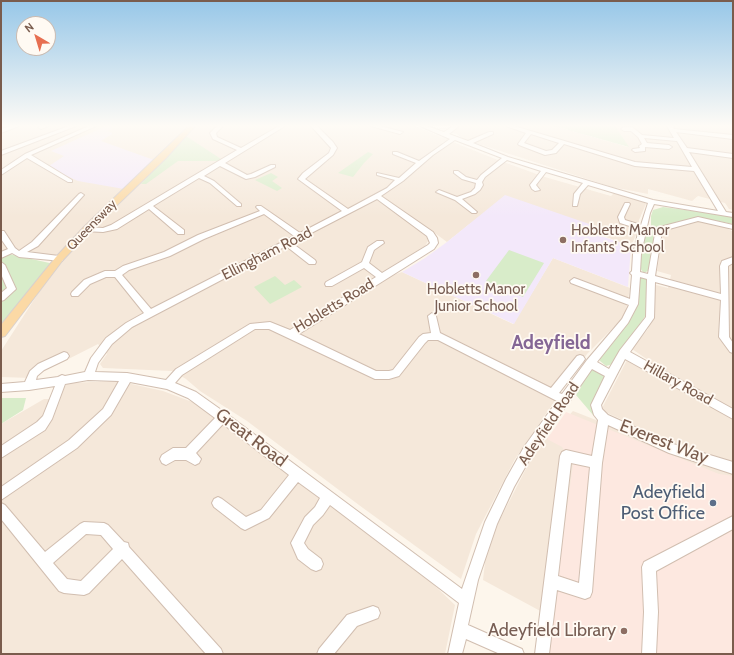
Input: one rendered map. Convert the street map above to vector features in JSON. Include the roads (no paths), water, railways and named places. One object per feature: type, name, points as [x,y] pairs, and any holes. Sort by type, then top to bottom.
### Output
[{"type":"main road","name":"Queensway","points":[[1,333],[59,259],[87,229],[162,157]]},
{"type":"street","points":[[1,173],[24,157]]},
{"type":"street","points":[[30,157],[70,181]]},
{"type":"street","points":[[87,229],[103,230],[114,227],[229,157]]},
{"type":"street","points":[[328,157],[305,174],[302,179],[304,182],[348,212]]},
{"type":"street","points":[[404,157],[420,163]]},
{"type":"street","name":"Ellingham Road","points":[[88,376],[94,361],[109,340],[129,325],[377,196],[401,180],[429,157]]},
{"type":"street","points":[[502,157],[586,183],[640,197],[652,202],[733,215]]},
{"type":"street","points":[[611,157],[635,164],[697,169]]},
{"type":"street","points":[[689,157],[723,213]]},
{"type":"street","points":[[457,199],[478,189],[482,176],[506,158]]},
{"type":"street","points":[[220,162],[246,177],[253,176],[273,166]]},
{"type":"street","points":[[1,168],[11,165]]},
{"type":"street","points":[[538,190],[532,185],[544,170]]},
{"type":"street","points":[[456,172],[464,178],[479,182]]},
{"type":"street","points":[[379,174],[401,180]]},
{"type":"street","points":[[199,176],[212,182],[240,205]]},
{"type":"street","points":[[575,205],[577,194],[586,183]]},
{"type":"street","points":[[439,192],[457,199],[474,212]]},
{"type":"street","points":[[19,254],[35,244],[81,195]]},
{"type":"street","name":"Hobletts Road","points":[[168,385],[179,372],[253,326],[270,325],[291,334],[431,247],[434,242],[430,234],[377,196]]},
{"type":"street","name":"Adeyfield Road","points":[[455,654],[471,580],[491,522],[510,482],[528,451],[590,363],[625,321],[634,304],[634,273],[636,254],[652,202]]},
{"type":"street","points":[[627,204],[621,217],[622,221],[643,228]]},
{"type":"street","points":[[149,206],[181,232]]},
{"type":"street","points":[[75,294],[87,282],[105,274],[116,274],[126,268],[167,254],[261,209],[300,237]]},
{"type":"street","points":[[551,581],[586,592],[601,415],[596,405],[610,374],[623,353],[650,318],[651,278],[659,230],[661,228],[698,219],[733,227]]},
{"type":"street","points":[[1,233],[12,250],[19,254],[59,259]]},
{"type":"street","points":[[329,284],[364,264],[371,249],[380,243]]},
{"type":"street","points":[[287,244],[312,262]]},
{"type":"street","points":[[1,255],[12,250]]},
{"type":"street","points":[[733,260],[725,263],[724,266],[724,338],[733,349]]},
{"type":"street","points":[[364,264],[381,277]]},
{"type":"street","points":[[1,265],[12,289],[1,298]]},
{"type":"street","points":[[634,273],[725,298]]},
{"type":"street","points":[[116,274],[150,314]]},
{"type":"street","points":[[574,281],[634,304]]},
{"type":"street","points":[[432,316],[436,335]]},
{"type":"street","points":[[291,334],[375,375],[389,375],[396,373],[422,340],[426,337],[436,335],[564,400]]},
{"type":"street","name":"Hillary Road","points":[[623,353],[733,414]]},
{"type":"street","points":[[29,386],[33,374],[41,367],[64,356]]},
{"type":"street","points":[[552,394],[580,359]]},
{"type":"street","points":[[590,363],[610,374]]},
{"type":"street","name":"Great Road","points":[[1,388],[29,386],[62,379],[88,376],[128,377],[168,385],[192,395],[330,496],[466,600]]},
{"type":"street","points":[[1,494],[73,444],[107,412],[128,377]]},
{"type":"street","points":[[1,453],[41,426],[47,419],[54,405],[62,379]]},
{"type":"street","name":"Everest Way","points":[[601,415],[669,448],[733,468]]},
{"type":"street","points":[[166,460],[173,454],[191,456],[223,417]]},
{"type":"street","points":[[542,654],[566,456],[596,463]]},
{"type":"street","points":[[218,503],[245,524],[265,514],[298,473]]},
{"type":"street","points":[[316,564],[303,554],[297,543],[309,521],[320,511],[330,496]]},
{"type":"street","points":[[1,508],[64,586],[84,588],[123,548]]},
{"type":"street","points":[[649,654],[651,612],[649,567],[733,522]]},
{"type":"street","points":[[44,562],[84,528],[104,529],[123,548],[216,654]]},
{"type":"street","points":[[324,654],[352,620],[373,612]]},
{"type":"street","points":[[460,629],[518,654]]},
{"type":"place","name":"Hobletts Manor Infants' School","points":[[563,240]]},
{"type":"place","name":"Hobletts Manor Junior School","points":[[476,275]]},
{"type":"place","name":"Adeyfield Post Office","points":[[713,503]]},
{"type":"place","name":"Adeyfield Library","points":[[624,631]]},
{"type":"district","name":"Adeyfield","points":[[551,343]]}]
